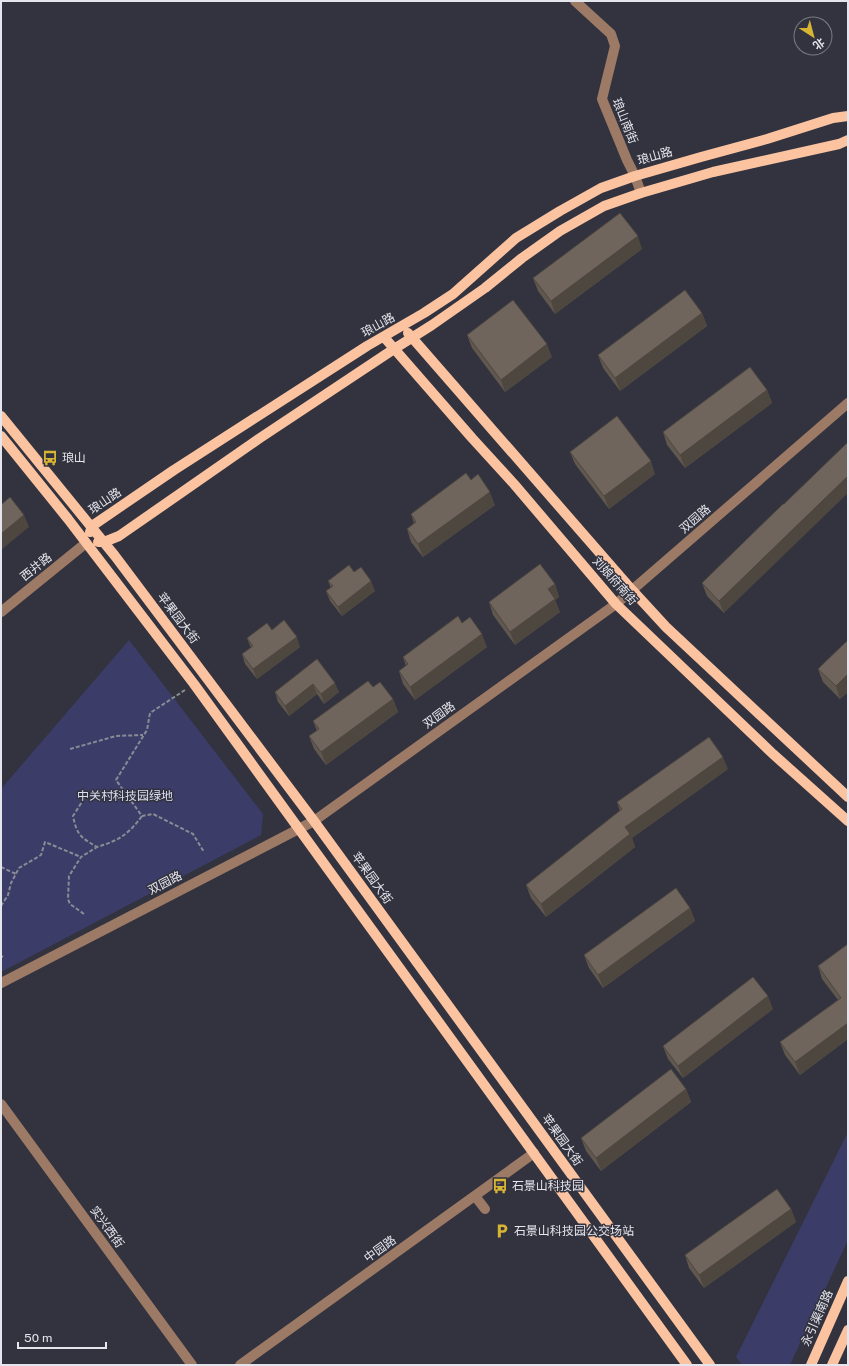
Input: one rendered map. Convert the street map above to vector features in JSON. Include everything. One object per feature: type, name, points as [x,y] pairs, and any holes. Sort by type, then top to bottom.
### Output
[{"type":"main road","name":"琅山路","points":[[86,543],[92,526],[174,470],[366,346],[402,326],[453,294],[516,238],[601,188],[636,176],[767,139],[833,118],[848,116]]},
{"type":"main road","points":[[86,543],[104,542],[120,536],[260,438],[485,288],[522,258],[560,232],[604,206],[641,193],[713,172],[839,144],[848,140]]},
{"type":"main road","name":"刘娘府南街","points":[[402,326],[666,627],[848,796]]},
{"type":"main road","name":"刘娘府南街","points":[[384,336],[514,484],[616,604],[774,754],[848,821]]},
{"type":"main road","name":"苹果园大街","points":[[1,416],[92,526],[314,821],[710,1365]]},
{"type":"main road","points":[[1,436],[86,543],[194,684],[687,1365]]},
{"type":"main road","name":"永引渠南路","points":[[811,1365],[848,1281]]},
{"type":"main road","points":[[832,1365],[848,1330]]},
{"type":"street","name":"琅山南街","points":[[575,1],[611,34],[615,46],[602,99],[627,160],[636,176],[641,193]]},
{"type":"street","name":"双园路","points":[[1,983],[314,821],[616,604],[848,403]]},
{"type":"street","name":"西井路","points":[[1,612],[86,543]]},
{"type":"street","name":"实兴西街","points":[[1,1104],[192,1365]]},
{"type":"street","name":"中园路","points":[[240,1365],[534,1153]]},
{"type":"street","points":[[475,1196],[485,1209]]},
{"type":"path","points":[[142,816],[116,780],[147,730],[150,713],[194,684]]},
{"type":"path","points":[[70,750],[116,736],[143,735]]},
{"type":"path","points":[[97,847],[84,839],[76,830],[73,816],[85,797],[99,792],[125,792]]},
{"type":"path","points":[[84,914],[70,904],[68,899],[69,876],[81,857],[97,847],[113,842],[127,833],[142,816],[153,814],[193,834],[204,852]]},
{"type":"path","points":[[1,906],[8,895],[11,883],[19,868],[41,855],[45,842],[81,857]]},
{"type":"path","points":[[1,867],[16,874]]},
{"type":"green space","name":"中关村科技园绿地","points":[[129,640],[263,814],[261,835],[1,972],[1,789]]},
{"type":"green space","points":[[848,1132],[848,1240],[790,1365],[742,1365],[736,1357]]},
{"type":"building","points":[[620,213],[638,236],[551,301],[533,278]]},
{"type":"building","points":[[685,290],[702,313],[615,378],[598,355]]},
{"type":"building","points":[[513,300],[547,344],[501,380],[467,335]]},
{"type":"building","points":[[750,367],[767,390],[680,455],[663,432]]},
{"type":"building","points":[[617,416],[651,461],[604,496],[570,452]]},
{"type":"building","points":[[848,442],[848,476],[719,601],[702,583]]},
{"type":"building","points":[[466,473],[471,480],[478,474],[490,492],[418,544],[407,529],[416,522],[411,514]]},
{"type":"building","points":[[10,497],[24,515],[1,534],[1,505]]},
{"type":"building","points":[[540,564],[555,584],[548,589],[555,599],[510,632],[489,602]]},
{"type":"building","points":[[349,565],[354,572],[361,567],[371,581],[338,607],[326,591],[333,586],[328,581]]},
{"type":"building","points":[[458,616],[462,623],[470,617],[482,634],[410,687],[399,671],[408,664],[403,657]]},
{"type":"building","points":[[284,620],[297,637],[253,669],[242,654],[253,646],[247,638],[267,623],[272,630]]},
{"type":"building","points":[[848,640],[848,674],[836,686],[818,669]]},
{"type":"building","points":[[317,659],[335,683],[321,694],[313,684],[285,706],[275,692]]},
{"type":"building","points":[[368,681],[373,687],[380,682],[393,699],[321,752],[309,736],[319,729],[313,721]]},
{"type":"building","points":[[709,737],[723,757],[625,827],[630,834],[541,904],[526,885],[622,809],[617,802]]},
{"type":"building","points":[[676,888],[690,908],[598,975],[584,955]]},
{"type":"building","points":[[848,944],[848,1023],[795,1062],[780,1042],[841,998],[818,966]]},
{"type":"building","points":[[753,977],[768,996],[678,1066],[663,1046]]},
{"type":"building","points":[[671,1069],[686,1089],[596,1158],[581,1138]]},
{"type":"building","points":[[777,1189],[791,1209],[699,1275],[685,1255]]},
{"type":"place","name":"琅山","points":[[50,458]]},
{"type":"place","name":"石景山科技园","points":[[500,1186]]},
{"type":"place","name":"石景山科技园公交场站","points":[[502,1231]]}]
